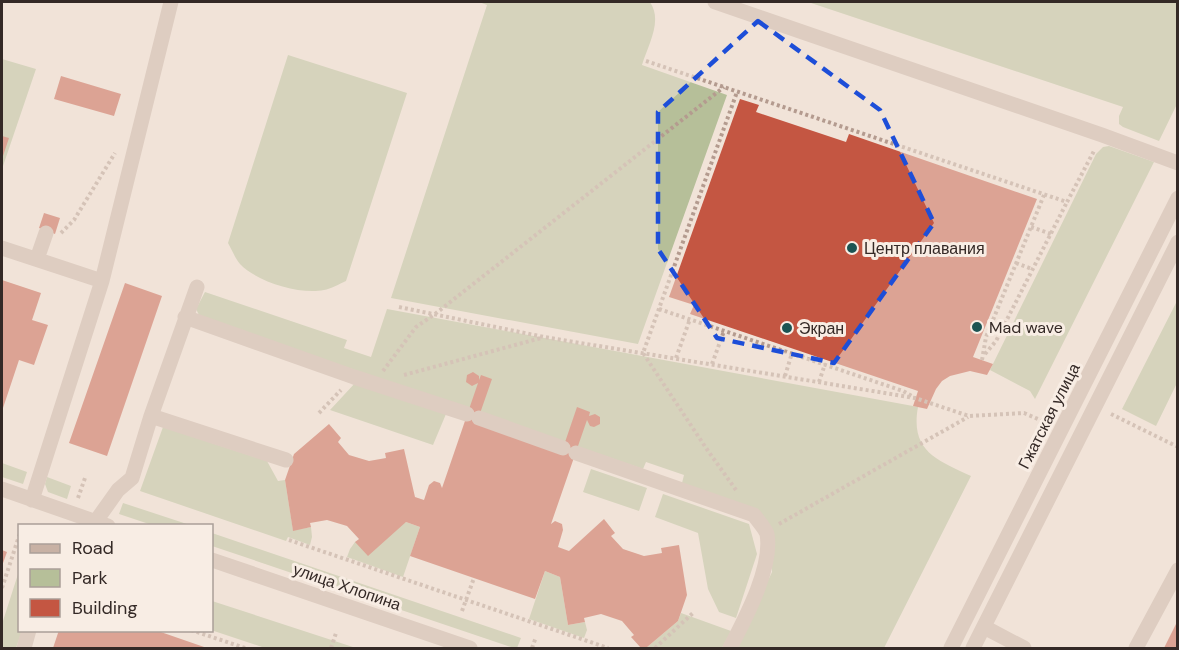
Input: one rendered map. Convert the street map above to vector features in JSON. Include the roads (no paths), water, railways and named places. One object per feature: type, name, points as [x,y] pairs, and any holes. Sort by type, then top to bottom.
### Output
[{"type":"street","points":[[32,500],[102,281],[171,2]]},
{"type":"street","points":[[715,2],[1178,163]]},
{"type":"street","name":"Гжатская улица","points":[[951,648],[1178,198]]},
{"type":"street","points":[[37,259],[44,237]]},
{"type":"street","points":[[973,648],[1178,242]]},
{"type":"street","points":[[2,248],[102,281]]},
{"type":"street","points":[[2,489],[32,500],[66,519],[102,523],[118,490],[132,478],[151,416],[197,286]]},
{"type":"street","points":[[185,317],[754,515],[767,532],[764,572],[748,613],[730,648]]},
{"type":"street","points":[[151,416],[286,460]]},
{"type":"street","name":"улица Хлопина","points":[[213,561],[470,648]]},
{"type":"street","points":[[1136,648],[1178,570]]},
{"type":"street","points":[[984,627],[1024,648]]},
{"type":"street","points":[[24,648],[29,632]]},
{"type":"place","name":"Центр плавания","points":[[852,248]]},
{"type":"place","name":"Mad wave","points":[[977,327]]},
{"type":"place","name":"Экран","points":[[787,328]]}]
